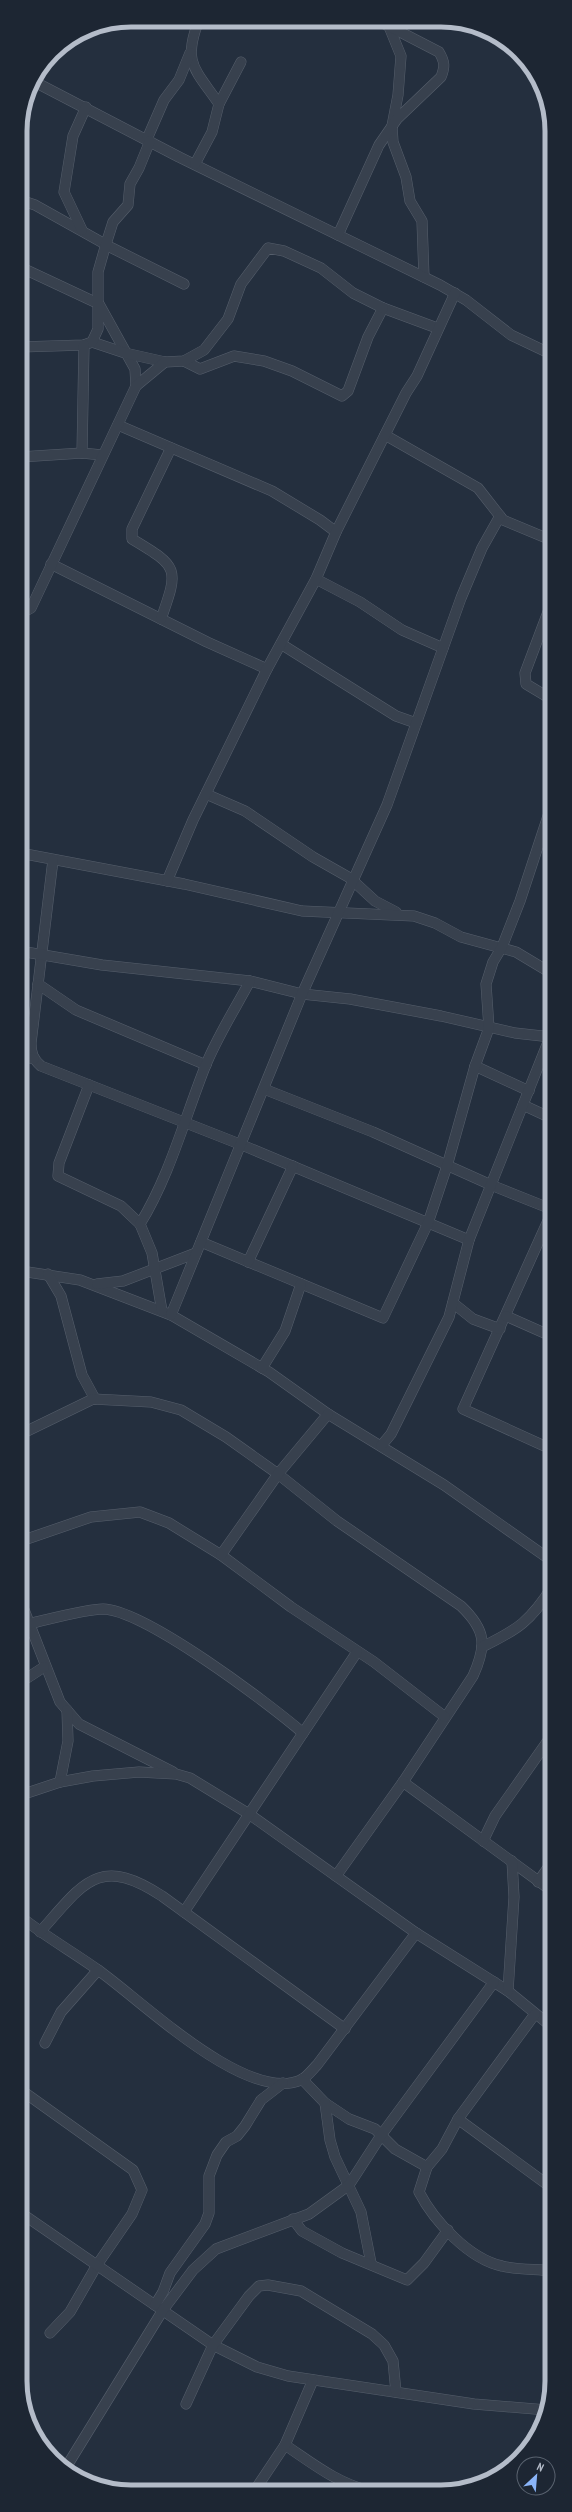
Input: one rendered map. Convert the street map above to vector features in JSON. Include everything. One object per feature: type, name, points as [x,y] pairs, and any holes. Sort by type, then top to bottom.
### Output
[{"type":"street","points":[[82,453],[88,343],[98,329],[98,272],[113,222],[128,205],[130,184],[139,168],[148,140],[164,100],[179,80],[190,53],[192,38],[196,27]]},
{"type":"street","points":[[387,27],[401,56],[398,95],[392,126],[393,142],[406,177],[410,201],[422,221],[424,277]]},
{"type":"street","points":[[338,235],[379,145],[392,126],[441,77],[444,68],[444,60],[439,52],[392,27]]},
{"type":"street","points":[[190,53],[196,70],[219,104]]},
{"type":"street","points":[[195,164],[212,132],[219,104],[241,62]]},
{"type":"street","points":[[39,84],[195,164],[455,293],[506,332],[545,351]]},
{"type":"street","points":[[82,230],[64,192],[73,136],[86,107]]},
{"type":"street","points":[[27,202],[35,205],[184,284]]},
{"type":"street","points":[[27,347],[88,343],[166,362],[184,361],[204,350],[228,319],[241,284],[268,248],[284,252],[321,268],[353,293],[383,308],[437,328]]},
{"type":"street","points":[[27,270],[98,304],[134,369],[136,386]]},
{"type":"street","points":[[167,881],[192,820],[267,669],[316,579],[336,532],[385,435],[417,376],[437,328],[455,293]]},
{"type":"street","points":[[184,361],[200,369],[234,356],[264,361],[292,371],[342,396],[348,391],[368,337],[383,308]]},
{"type":"street","points":[[27,610],[31,608],[102,455],[136,386],[166,362]]},
{"type":"street","points":[[118,425],[272,491],[320,520],[336,532]]},
{"type":"street","points":[[385,435],[478,488],[503,520],[545,538]]},
{"type":"street","points":[[161,618],[173,582],[172,571],[159,555],[132,539],[132,534],[135,521],[171,448]]},
{"type":"street","points":[[27,457],[82,453],[102,455]]},
{"type":"street","points":[[166,1313],[201,1242],[242,1145],[302,994],[337,913],[387,805],[443,648],[482,548],[500,516]]},
{"type":"street","points":[[52,564],[267,669]]},
{"type":"street","points":[[316,579],[360,602],[402,630],[443,648]]},
{"type":"street","points":[[545,620],[525,673],[526,684],[545,695]]},
{"type":"street","points":[[281,644],[396,716],[416,723]]},
{"type":"street","points":[[206,794],[245,811],[353,880],[380,904],[401,914]]},
{"type":"street","points":[[201,1242],[383,1318],[428,1223],[448,1166],[475,1066],[489,1028],[486,984],[493,962],[502,948],[545,824]]},
{"type":"street","points":[[27,854],[167,881],[302,911],[401,914],[425,918],[461,937],[502,948],[532,960],[545,969]]},
{"type":"street","points":[[53,860],[31,1043],[31,1051],[34,1059],[41,1066],[242,1145],[469,1240]]},
{"type":"street","points":[[27,952],[42,953],[102,965],[250,981],[302,994],[350,999],[441,1016],[489,1028],[545,1036]]},
{"type":"street","points":[[140,1224],[154,1201],[172,1158],[206,1065],[250,981]]},
{"type":"street","points":[[38,984],[76,1010],[206,1065]]},
{"type":"street","points":[[381,1446],[391,1434],[449,1317],[469,1240],[545,1051]]},
{"type":"street","points":[[27,1060],[34,1059]]},
{"type":"street","points":[[475,1066],[529,1090]]},
{"type":"street","points":[[89,1085],[59,1163],[58,1176],[121,1206],[140,1224],[152,1253],[154,1268],[166,1313]]},
{"type":"street","points":[[264,1089],[374,1132],[491,1185],[545,1207]]},
{"type":"street","points":[[523,1105],[545,1115]]},
{"type":"street","points":[[248,1262],[293,1166]]},
{"type":"street","points":[[545,1228],[463,1409],[545,1446]]},
{"type":"street","points":[[93,1285],[123,1281],[196,1253]]},
{"type":"street","points":[[27,1271],[48,1274],[93,1285],[166,1313],[262,1368],[328,1414],[444,1484],[545,1557]]},
{"type":"street","points":[[48,1274],[61,1296],[82,1375],[95,1399]]},
{"type":"street","points":[[262,1368],[286,1331],[301,1284]]},
{"type":"street","points":[[453,1302],[472,1319],[500,1329]]},
{"type":"street","points":[[506,1316],[545,1333]]},
{"type":"street","points":[[27,1431],[95,1399],[151,1402],[182,1410],[226,1437],[278,1474],[336,1521],[461,1606],[478,1624],[483,1636],[482,1647],[473,1676],[403,1782],[336,1876]]},
{"type":"street","points":[[221,1554],[278,1474],[328,1414]]},
{"type":"street","points":[[27,1539],[91,1517],[140,1512],[169,1523],[221,1554],[357,1652],[384,1669],[445,1718]]},
{"type":"street","points":[[482,1647],[510,1634],[527,1621],[545,1597]]},
{"type":"street","points":[[28,1624],[102,1609],[124,1613],[145,1623],[195,1654],[275,1709],[303,1733]]},
{"type":"street","points":[[27,1621],[44,1667],[60,1702],[79,1724],[176,1774],[190,1778],[249,1814],[416,1933],[508,1991],[545,2022]]},
{"type":"street","points":[[184,1912],[357,1652]]},
{"type":"street","points":[[27,1678],[44,1667]]},
{"type":"street","points":[[60,1782],[68,1741],[67,1710]]},
{"type":"street","points":[[483,1841],[495,1816],[545,1745]]},
{"type":"street","points":[[27,1793],[60,1782],[139,1772],[176,1774]]},
{"type":"street","points":[[403,1782],[545,1886]]},
{"type":"street","points":[[508,1991],[514,1897],[512,1861]]},
{"type":"street","points":[[538,1882],[545,1872]]},
{"type":"street","points":[[40,1932],[78,1890],[104,1876],[122,1876],[141,1882],[345,2029]]},
{"type":"street","points":[[27,1922],[98,1970],[145,2008],[222,2064],[254,2077],[283,2083],[302,2080],[317,2065],[416,1933]]},
{"type":"street","points":[[45,2043],[62,2012],[98,1970]]},
{"type":"street","points":[[68,2464],[159,2308],[193,2270],[216,2249],[309,2214],[349,2185],[382,2134],[494,1982]]},
{"type":"street","points":[[535,2014],[458,2119],[442,2149],[427,2167],[419,2192],[430,2212],[470,2252],[502,2266],[545,2270]]},
{"type":"street","points":[[302,2080],[324,2103],[349,2119],[375,2128],[408,2158],[427,2167]]},
{"type":"street","points":[[159,2308],[170,2273],[206,2224],[209,2213],[209,2176],[217,2155],[226,2142],[237,2136],[245,2126],[261,2100],[283,2083]]},
{"type":"street","points":[[27,2094],[133,2170],[139,2179],[142,2190],[138,2202],[97,2265],[70,2312],[50,2333]]},
{"type":"street","points":[[324,2103],[330,2140],[361,2212],[371,2263]]},
{"type":"street","points":[[458,2119],[545,2183]]},
{"type":"street","points":[[27,2217],[213,2345],[273,2373],[474,2404],[541,2409]]},
{"type":"street","points":[[293,2220],[302,2231],[342,2252],[371,2263],[407,2280],[424,2263],[448,2230]]},
{"type":"street","points":[[186,2404],[213,2345],[249,2296],[259,2286],[281,2286],[301,2291],[356,2323],[384,2346],[392,2361],[396,2392]]},
{"type":"street","points":[[258,2485],[285,2445],[313,2380]]},
{"type":"street","points":[[285,2445],[324,2472],[351,2485]]}]
